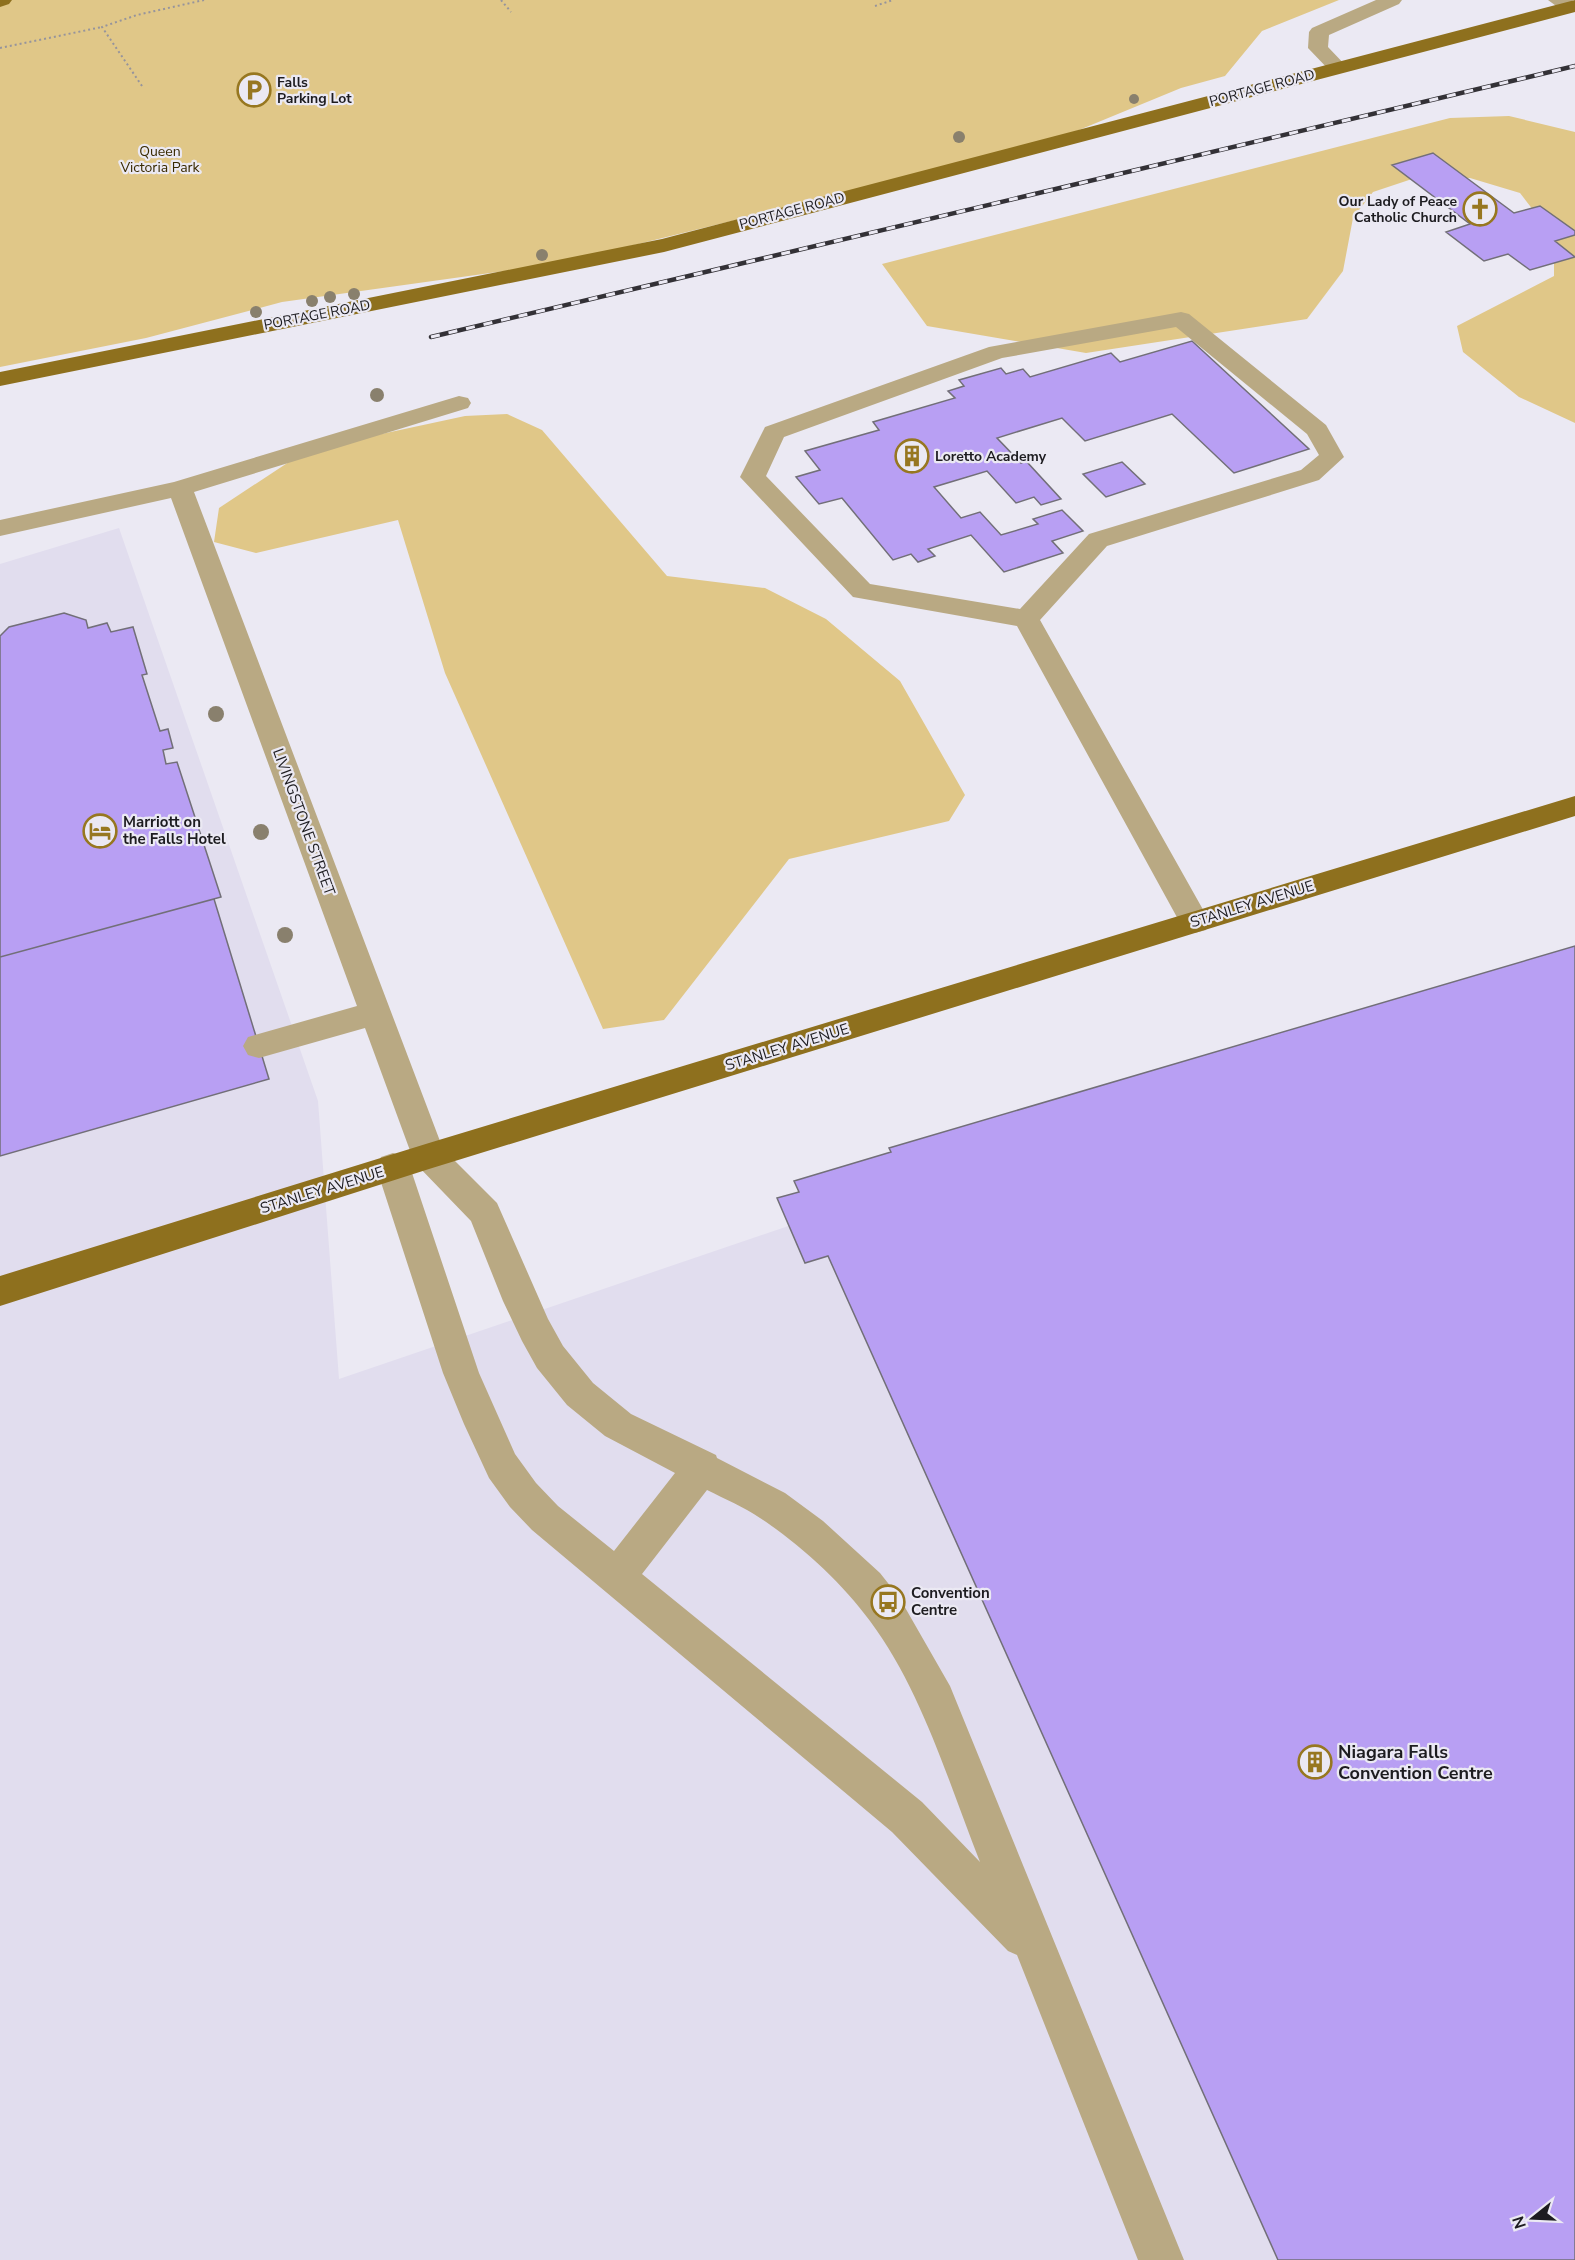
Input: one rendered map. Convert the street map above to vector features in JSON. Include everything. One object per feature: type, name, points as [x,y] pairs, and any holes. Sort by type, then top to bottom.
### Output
[{"type":"main road","name":"PORTAGE ROAD","points":[[0,379],[664,244],[1338,68],[1568,4]]},
{"type":"main road","name":"STANLEY AVENUE","points":[[0,1291],[393,1167],[1575,806]]},
{"type":"street","points":[[1338,68],[1318,48],[1319,32],[1392,0]]},
{"type":"street","points":[[1181,319],[1317,430],[1332,457],[1310,475],[1098,540],[1026,620],[862,591],[753,477],[774,432],[997,352],[1181,319]]},
{"type":"street","points":[[0,528],[180,488],[459,403]]},
{"type":"street","name":"LIVINGSTONE STREET","points":[[180,488],[429,1156]]},
{"type":"street","points":[[1026,620],[1195,922]]},
{"type":"street","points":[[255,1036],[371,1002]]},
{"type":"street","points":[[429,1156],[485,1213],[535,1330],[550,1357],[580,1394],[618,1425],[703,1467],[772,1505],[810,1533],[866,1586],[885,1610],[936,1700],[1161,2260]]},
{"type":"street","points":[[393,1167],[461,1373],[502,1466],[523,1496],[545,1518],[616,1578],[906,1817],[1035,1948]]},
{"type":"street","points":[[616,1578],[703,1467]]},
{"type":"path","points":[[0,48],[102,27],[137,15],[204,0]]},
{"type":"path","points":[[501,0],[511,12]]},
{"type":"path","points":[[875,6],[893,0]]},
{"type":"path","points":[[102,27],[142,86]]},
{"type":"shaded area","points":[[119,528],[318,1101],[339,1379],[1575,958],[1575,2260],[0,2260],[0,564]]},
{"type":"green space","name":"Queen Victoria Park","points":[[0,0],[1339,0],[1262,31],[1225,76],[1181,88],[1045,144],[561,263],[282,302],[146,338],[0,367]]},
{"type":"green space","points":[[1509,116],[1575,132],[1575,423],[1519,397],[1463,352],[1457,326],[1554,276],[1554,237],[1520,193],[1470,178],[1418,177],[1373,192],[1353,218],[1343,271],[1307,319],[1086,353],[927,326],[882,264],[1450,118]]},
{"type":"green space","points":[[507,414],[542,430],[667,576],[765,588],[826,619],[900,681],[965,795],[949,821],[789,859],[664,1020],[603,1029],[445,673],[398,520],[256,553],[214,542],[219,508],[307,450],[465,416]]},
{"type":"building","name":"Our Lady of Peace Catholic Church","points":[[1433,153],[1514,213],[1540,206],[1575,231],[1575,235],[1555,241],[1575,257],[1530,270],[1508,254],[1484,261],[1446,232],[1470,224],[1392,165]]},
{"type":"building","name":"Loretto Academy","points":[[1192,341],[1309,449],[1234,473],[1172,414],[1085,441],[1062,418],[997,438],[1021,463],[1026,461],[1061,499],[1041,505],[1034,497],[1016,503],[987,471],[934,487],[961,518],[980,512],[1001,535],[1038,524],[1033,519],[1062,510],[1083,531],[1052,541],[1063,553],[1004,572],[971,535],[928,549],[935,556],[918,562],[911,554],[893,560],[842,498],[819,504],[796,477],[820,470],[805,451],[879,430],[873,422],[955,398],[948,391],[964,386],[959,380],[1001,368],[1006,374],[1023,369],[1030,377],[1111,353],[1120,362]]},
{"type":"building","points":[[1122,462],[1145,484],[1106,497],[1083,474]]},
{"type":"building","name":"Marriott on the Falls Hotel","points":[[64,613],[86,620],[88,628],[107,623],[111,632],[133,627],[147,674],[142,675],[160,731],[168,729],[173,748],[163,750],[166,764],[177,762],[221,897],[0,957],[0,636],[9,627]]},
{"type":"building","points":[[214,899],[269,1079],[0,1156],[0,957]]},
{"type":"building","name":"Niagara Falls Convention Centre","points":[[1575,946],[1575,2260],[1278,2260],[828,1256],[805,1263],[777,1198],[799,1192],[794,1181],[891,1152],[889,1148]]},
{"type":"railway","points":[[431,337],[1575,66]]},
{"type":"place","name":"Falls Parking Lot","points":[[254,90]]},
{"type":"place","name":"Our Lady of Peace Catholic Church","points":[[1480,209]]},
{"type":"place","name":"Loretto Academy","points":[[912,456]]},
{"type":"place","name":"Marriott on the Falls Hotel","points":[[100,831]]},
{"type":"place","name":"Convention Centre","points":[[888,1602]]},
{"type":"place","name":"Niagara Falls Convention Centre","points":[[1315,1762]]}]
